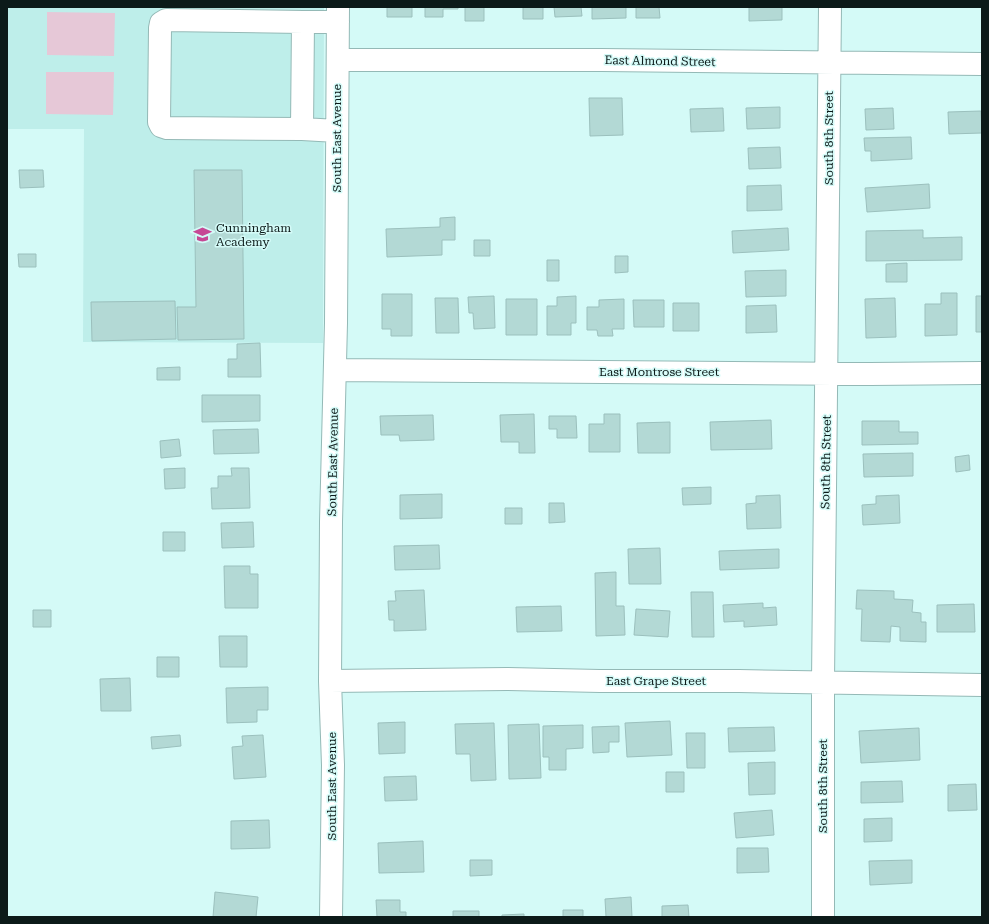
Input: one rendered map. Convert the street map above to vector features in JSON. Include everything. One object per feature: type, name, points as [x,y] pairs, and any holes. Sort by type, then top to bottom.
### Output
[{"type":"street","name":"South 8th Street","points":[[823,917],[823,682],[830,7]]},
{"type":"street","points":[[337,131],[302,129],[167,128],[161,126],[159,122],[160,28],[162,23],[166,20],[303,22],[338,15]]},
{"type":"street","name":"South East Avenue","points":[[331,917],[333,765],[330,681],[331,522],[335,370],[338,15]]},
{"type":"street","points":[[302,129],[303,22]]},
{"type":"street","name":"East Almond Street","points":[[338,60],[602,60],[982,64]]},
{"type":"street","name":"East Montrose Street","points":[[335,370],[982,373]]},
{"type":"street","name":"East Grape Street","points":[[330,681],[507,679],[982,685]]},
{"type":"shaded area","name":"Cunningham Academy","points":[[7,7],[324,7],[323,343],[83,342],[84,129],[7,129]]},
{"type":"shaded area","points":[[47,12],[115,13],[114,56],[47,55]]},
{"type":"shaded area","points":[[46,72],[114,72],[113,115],[46,114]]},
{"type":"building","points":[[387,7],[412,7],[412,17],[387,17]]},
{"type":"building","points":[[425,7],[458,7],[458,9],[443,9],[443,17],[425,17]]},
{"type":"building","points":[[465,7],[484,7],[484,21],[465,21]]},
{"type":"building","points":[[523,7],[543,7],[543,19],[523,19]]},
{"type":"building","points":[[554,7],[581,7],[582,16],[555,17]]},
{"type":"building","points":[[592,7],[626,7],[626,18],[592,19]]},
{"type":"building","points":[[636,7],[659,7],[660,18],[636,18]]},
{"type":"building","points":[[749,7],[782,7],[782,20],[749,21]]},
{"type":"building","points":[[589,98],[622,98],[623,135],[590,136]]},
{"type":"building","points":[[780,107],[780,128],[747,129],[746,108]]},
{"type":"building","points":[[723,108],[724,131],[691,132],[690,109]]},
{"type":"building","points":[[893,108],[894,129],[866,130],[865,109]]},
{"type":"building","points":[[981,111],[982,133],[949,134],[948,112]]},
{"type":"building","points":[[911,137],[912,159],[871,161],[871,151],[865,151],[864,138]]},
{"type":"building","points":[[780,147],[781,168],[749,169],[748,148]]},
{"type":"building","points":[[19,170],[43,170],[44,187],[20,188]]},
{"type":"building","points":[[194,170],[242,170],[244,339],[178,340],[177,307],[196,307]]},
{"type":"building","points":[[929,184],[930,208],[867,212],[865,188]]},
{"type":"building","points":[[781,185],[782,210],[747,211],[747,186]]},
{"type":"building","points":[[455,217],[455,240],[442,240],[442,255],[387,257],[386,229],[440,227],[440,218]]},
{"type":"building","points":[[788,228],[789,250],[733,253],[732,231]]},
{"type":"building","points":[[923,230],[923,238],[962,237],[962,260],[866,261],[866,231]]},
{"type":"building","points":[[474,240],[490,240],[490,256],[474,256]]},
{"type":"building","points":[[18,254],[36,254],[36,267],[19,267]]},
{"type":"building","points":[[615,256],[628,256],[628,272],[615,273]]},
{"type":"building","points":[[547,260],[559,260],[559,281],[547,281]]},
{"type":"building","points":[[907,263],[907,282],[886,282],[886,264]]},
{"type":"building","points":[[786,270],[786,296],[746,297],[745,271]]},
{"type":"building","points":[[941,293],[957,293],[957,335],[925,336],[925,304],[941,304]]},
{"type":"building","points":[[382,294],[412,294],[412,336],[391,336],[391,329],[382,329]]},
{"type":"building","points":[[494,296],[495,328],[474,329],[473,313],[469,313],[468,297]]},
{"type":"building","points":[[576,296],[576,323],[571,323],[571,335],[547,335],[547,306],[557,306],[557,297]]},
{"type":"building","points":[[976,296],[982,296],[982,332],[976,332]]},
{"type":"building","points":[[435,298],[458,298],[459,333],[436,333]]},
{"type":"building","points":[[895,298],[896,337],[866,338],[865,299]]},
{"type":"building","points":[[506,299],[537,299],[537,335],[506,335]]},
{"type":"building","points":[[624,299],[624,329],[612,329],[613,336],[598,336],[597,330],[587,330],[587,307],[599,307],[599,300]]},
{"type":"building","points":[[633,300],[664,300],[664,327],[634,327]]},
{"type":"building","points":[[175,301],[176,339],[92,341],[91,302]]},
{"type":"building","points":[[673,303],[699,303],[699,331],[673,331]]},
{"type":"building","points":[[776,305],[777,332],[746,333],[746,306]]},
{"type":"building","points":[[260,343],[261,377],[228,377],[228,359],[237,359],[237,344]]},
{"type":"building","points":[[180,367],[180,380],[157,380],[157,368]]},
{"type":"building","points":[[202,395],[260,395],[260,421],[202,422]]},
{"type":"building","points":[[534,414],[535,453],[519,453],[519,442],[501,442],[500,415]]},
{"type":"building","points":[[604,414],[620,414],[620,452],[589,452],[589,424],[604,424]]},
{"type":"building","points":[[433,415],[434,440],[400,441],[399,435],[381,435],[380,416]]},
{"type":"building","points":[[549,416],[576,416],[577,438],[557,438],[557,429],[549,429]]},
{"type":"building","points":[[771,420],[772,449],[711,450],[710,422]]},
{"type":"building","points":[[862,421],[899,421],[899,432],[918,432],[918,444],[862,445]]},
{"type":"building","points":[[670,422],[670,453],[638,453],[637,423]]},
{"type":"building","points":[[258,429],[259,453],[214,454],[213,430]]},
{"type":"building","points":[[179,439],[181,456],[161,458],[160,441]]},
{"type":"building","points":[[913,453],[913,476],[864,477],[863,454]]},
{"type":"building","points":[[969,455],[970,470],[956,472],[955,457]]},
{"type":"building","points":[[185,468],[185,488],[165,489],[164,469]]},
{"type":"building","points":[[231,468],[249,468],[250,508],[212,509],[211,488],[218,488],[218,476],[232,476]]},
{"type":"building","points":[[711,487],[711,504],[683,505],[682,488]]},
{"type":"building","points":[[442,494],[442,518],[400,519],[400,495]]},
{"type":"building","points":[[780,495],[781,528],[747,529],[746,504],[756,503],[756,496]]},
{"type":"building","points":[[899,495],[900,523],[863,525],[862,505],[876,504],[876,496]]},
{"type":"building","points":[[549,503],[564,503],[565,522],[549,523]]},
{"type":"building","points":[[505,508],[522,508],[522,524],[505,524]]},
{"type":"building","points":[[253,522],[254,547],[222,548],[221,523]]},
{"type":"building","points":[[163,532],[185,532],[185,551],[163,551]]},
{"type":"building","points":[[439,545],[440,569],[395,570],[394,546]]},
{"type":"building","points":[[660,548],[661,584],[629,584],[628,549]]},
{"type":"building","points":[[779,549],[779,568],[720,570],[719,551]]},
{"type":"building","points":[[224,566],[250,566],[250,574],[258,574],[258,608],[225,608]]},
{"type":"building","points":[[616,572],[616,606],[624,606],[625,635],[596,636],[595,573]]},
{"type":"building","points":[[424,590],[426,630],[394,631],[394,620],[389,620],[388,601],[396,601],[395,591]]},
{"type":"building","points":[[857,590],[894,591],[894,599],[913,600],[912,612],[921,613],[921,622],[926,622],[926,642],[900,641],[900,627],[891,626],[890,642],[861,641],[862,609],[856,609]]},
{"type":"building","points":[[691,592],[713,592],[714,637],[692,637]]},
{"type":"building","points":[[763,603],[763,608],[776,607],[777,625],[744,627],[744,621],[724,622],[723,605]]},
{"type":"building","points":[[974,604],[975,632],[937,632],[937,605]]},
{"type":"building","points":[[561,606],[562,631],[517,632],[516,607]]},
{"type":"building","points":[[636,609],[670,611],[668,637],[634,635]]},
{"type":"building","points":[[33,610],[51,610],[51,627],[33,627]]},
{"type":"building","points":[[219,636],[247,636],[247,667],[220,667]]},
{"type":"building","points":[[157,657],[179,657],[179,677],[157,677]]},
{"type":"building","points":[[130,678],[131,711],[101,711],[100,679]]},
{"type":"building","points":[[268,687],[268,710],[257,710],[257,722],[227,723],[226,688]]},
{"type":"building","points":[[670,721],[672,755],[627,757],[625,723]]},
{"type":"building","points":[[405,722],[405,753],[379,754],[378,723]]},
{"type":"building","points":[[494,723],[496,780],[471,781],[470,754],[456,754],[455,724]]},
{"type":"building","points":[[539,724],[541,778],[509,779],[508,725]]},
{"type":"building","points":[[583,725],[583,748],[566,749],[566,770],[549,770],[549,757],[543,757],[543,726]]},
{"type":"building","points":[[619,726],[619,742],[609,742],[609,752],[593,753],[592,727]]},
{"type":"building","points":[[774,727],[775,751],[729,752],[728,728]]},
{"type":"building","points":[[919,728],[920,760],[861,763],[859,731]]},
{"type":"building","points":[[686,733],[705,733],[705,768],[687,768]]},
{"type":"building","points":[[180,735],[181,746],[152,749],[151,737]]},
{"type":"building","points":[[263,735],[266,777],[234,779],[232,747],[243,746],[242,736]]},
{"type":"building","points":[[775,762],[775,794],[749,795],[748,763]]},
{"type":"building","points":[[666,772],[684,772],[684,792],[666,792]]},
{"type":"building","points":[[416,776],[417,800],[385,801],[384,777]]},
{"type":"building","points":[[902,781],[903,802],[861,803],[861,782]]},
{"type":"building","points":[[976,784],[977,810],[948,811],[948,785]]},
{"type":"building","points":[[772,810],[774,835],[736,838],[734,813]]},
{"type":"building","points":[[892,818],[892,841],[864,842],[864,819]]},
{"type":"building","points":[[269,820],[270,848],[231,849],[231,821]]},
{"type":"building","points":[[423,841],[424,872],[379,873],[378,843]]},
{"type":"building","points":[[737,848],[768,848],[769,872],[737,873]]},
{"type":"building","points":[[470,860],[492,860],[492,875],[470,876]]},
{"type":"building","points":[[912,860],[912,883],[870,885],[869,861]]},
{"type":"building","points":[[215,892],[258,897],[256,917],[213,917]]},
{"type":"building","points":[[631,897],[632,917],[606,917],[605,899]]},
{"type":"building","points":[[376,900],[400,900],[400,912],[406,912],[406,917],[377,917]]},
{"type":"building","points":[[688,905],[689,917],[662,917],[662,906]]},
{"type":"building","points":[[563,910],[583,910],[583,917],[563,917]]},
{"type":"building","points":[[453,911],[479,911],[479,917],[453,917]]},
{"type":"building","points":[[524,914],[524,917],[502,917],[502,915]]},
{"type":"place","name":"Cunningham Academy","points":[[203,235]]}]
